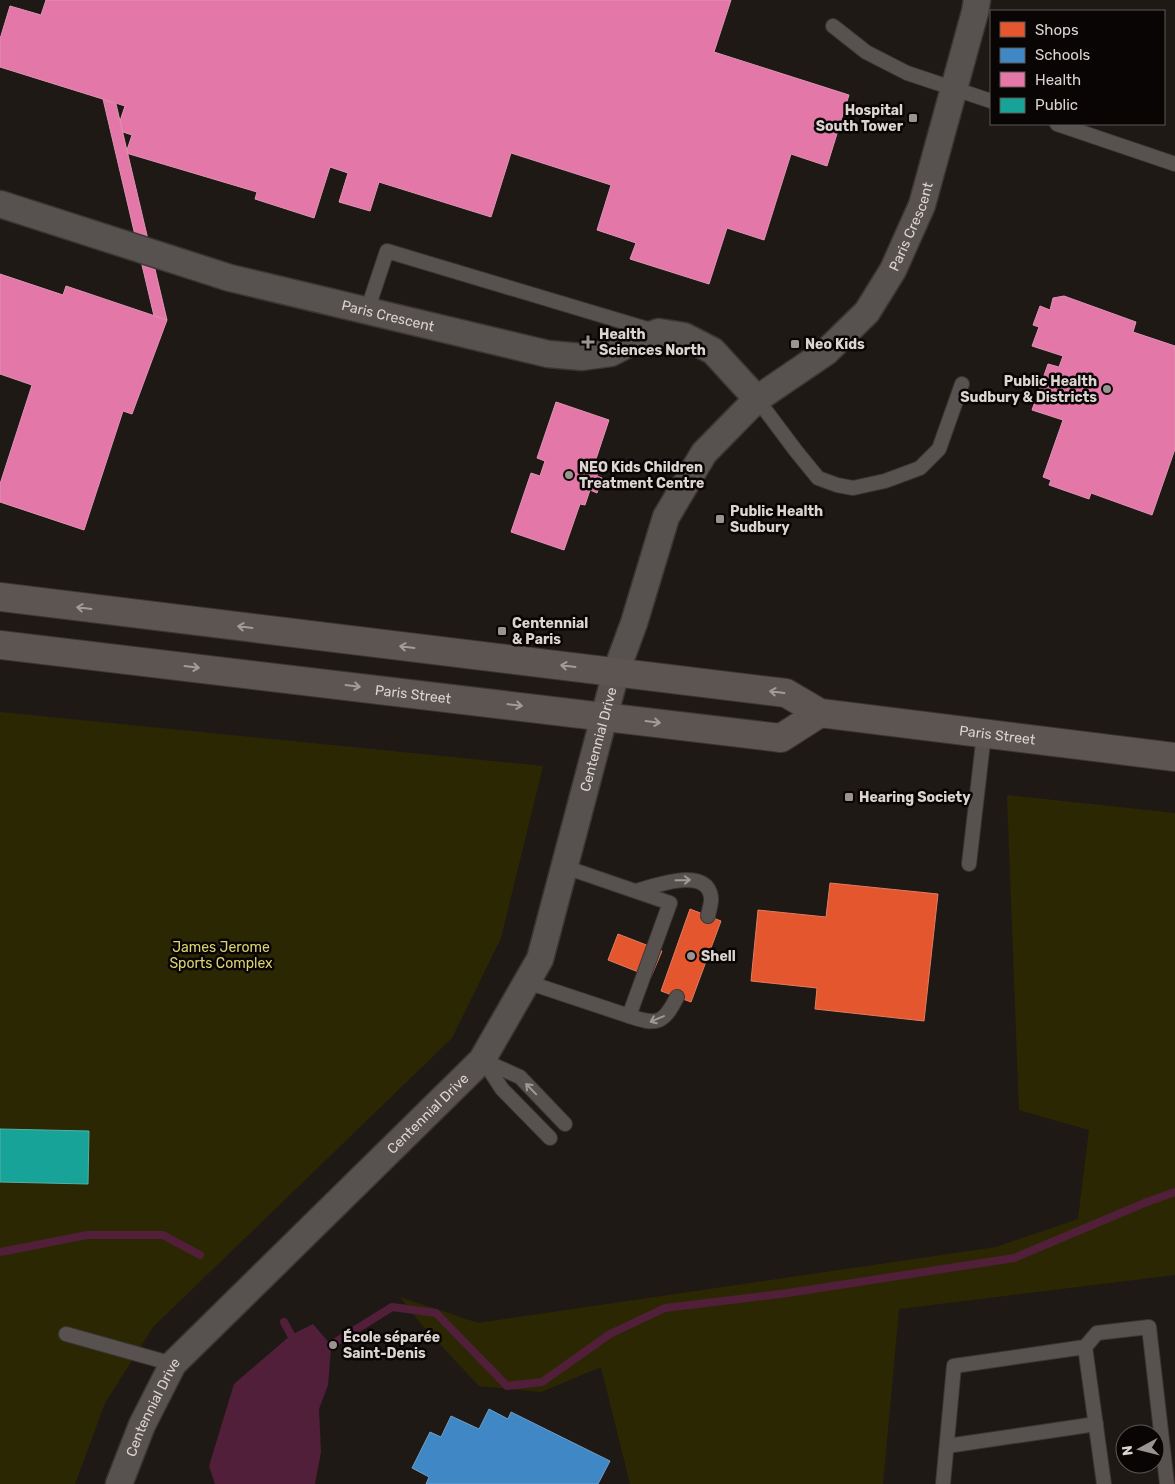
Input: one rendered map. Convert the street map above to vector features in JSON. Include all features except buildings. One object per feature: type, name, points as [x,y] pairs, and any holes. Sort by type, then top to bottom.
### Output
[{"type":"main road","name":"Paris Street","points":[[0,597],[786,693],[820,713],[1175,757]]},
{"type":"main road","name":"Paris Street","points":[[0,645],[781,738],[820,713]]},
{"type":"street","name":"Paris Crescent","points":[[616,672],[634,623],[666,517],[704,453],[757,399],[826,352],[867,312],[893,270],[922,205],[977,0]]},
{"type":"street","name":"Paris Crescent","points":[[0,204],[230,278],[548,354],[582,357],[611,353],[634,341],[659,332],[684,336],[713,351],[757,399]]},
{"type":"street","name":"Centennial Drive","points":[[119,1484],[142,1425],[173,1364],[482,1060],[540,959],[616,672]]},
{"type":"lane","points":[[833,26],[866,52],[907,73],[990,101]]},
{"type":"lane","points":[[1060,125],[1175,164]]},
{"type":"lane","points":[[367,311],[387,251],[659,332]]},
{"type":"lane","points":[[757,399],[818,478],[837,485],[853,488],[885,481],[920,468],[939,449],[962,384]]},
{"type":"lane","points":[[969,864],[984,734]]},
{"type":"lane","points":[[565,867],[670,903],[629,1016]]},
{"type":"lane","points":[[636,891],[675,880],[696,880],[706,883],[710,888],[712,899],[708,916]]},
{"type":"lane","points":[[527,982],[649,1022],[662,1018],[669,1013],[677,997]]},
{"type":"lane","points":[[482,1060],[520,1077],[565,1124]]},
{"type":"lane","points":[[482,1060],[502,1089],[550,1138]]},
{"type":"lane","points":[[943,1484],[954,1366],[1085,1347],[1097,1333],[1149,1327],[1167,1484]]},
{"type":"lane","points":[[66,1334],[173,1364]]},
{"type":"lane","points":[[1085,1347],[1104,1484]]},
{"type":"lane","points":[[947,1446],[1096,1424]]},
{"type":"green space","name":"James Jerome Sports Complex","points":[[0,712],[543,766],[501,938],[452,1038],[153,1327],[105,1403],[75,1484],[0,1484]]},
{"type":"green space","points":[[1007,795],[1175,813],[1175,1275],[899,1309],[883,1484],[630,1484],[601,1367],[541,1392],[479,1386],[421,1324],[400,1297],[478,1323],[996,1247],[1078,1219],[1089,1130],[1019,1110]]},
{"type":"shaded area","points":[[313,1324],[331,1345],[328,1385],[319,1409],[321,1452],[315,1484],[215,1484],[209,1466],[234,1384],[291,1335]]},
{"type":"waterway","points":[[331,1345],[392,1307],[436,1313],[507,1386],[542,1382],[610,1334],[665,1308],[788,1293],[1014,1258],[1175,1192]]},
{"type":"waterway","points":[[0,1252],[87,1235],[163,1235],[200,1255]]},
{"type":"waterway","points":[[284,1322],[291,1335]]},
{"type":"place","name":"Hospital South Tower","points":[[913,118]]},
{"type":"place","name":"Health Sciences North","points":[[588,342]]},
{"type":"place","name":"Neo Kids","points":[[795,344]]},
{"type":"place","name":"Public Health Sudbury & Districts","points":[[1107,389]]},
{"type":"place","name":"NEO Kids Children Treatment Centre","points":[[569,475]]},
{"type":"place","name":"Public Health Sudbury","points":[[720,519]]},
{"type":"place","name":"Centennial & Paris","points":[[502,631]]},
{"type":"place","name":"Hearing Society","points":[[849,797]]},
{"type":"place","name":"Shell","points":[[691,956]]},
{"type":"place","name":"École séparée Saint-Denis","points":[[333,1345]]}]
